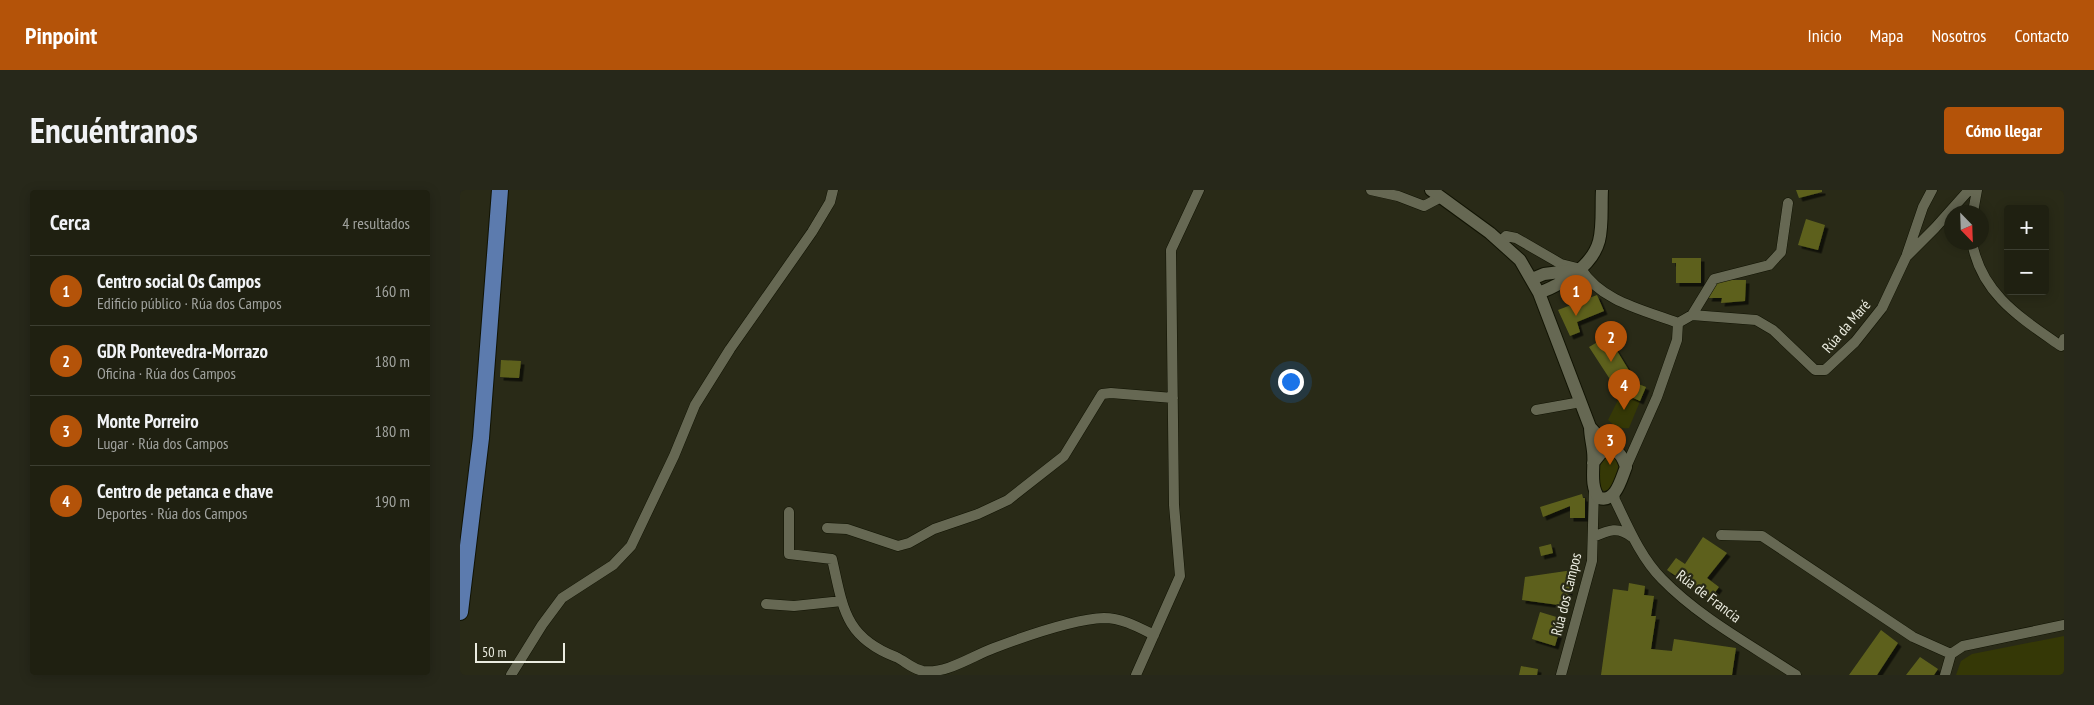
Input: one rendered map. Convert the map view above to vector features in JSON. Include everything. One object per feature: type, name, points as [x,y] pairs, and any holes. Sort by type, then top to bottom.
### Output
[{"type":"highway","points":[[460,612],[463,600],[481,438],[500,190]]},
{"type":"street","points":[[512,675],[542,625],[562,598],[613,565],[631,546],[674,456],[695,405],[730,349],[812,232],[830,202],[833,190]]},
{"type":"street","points":[[1136,675],[1180,576],[1174,505],[1171,250],[1199,190]]},
{"type":"street","points":[[1371,190],[1398,196],[1424,206],[1436,193],[1501,242],[1520,260],[1539,293],[1590,427],[1594,489],[1602,499],[1614,494],[1626,467],[1656,397],[1677,340],[1678,323]]},
{"type":"street","points":[[1539,293],[1582,269],[1592,256],[1599,241],[1602,190]]},
{"type":"street","points":[[1906,257],[1923,207],[1932,190]]},
{"type":"street","name":"Rúa da Maré","points":[[1692,315],[1756,320],[1773,330],[1812,368],[1822,371],[1830,368],[1855,342],[1882,308],[1906,257],[1936,228],[1969,190]]},
{"type":"street","points":[[1975,205],[1978,190]]},
{"type":"street","points":[[1501,242],[1506,236],[1516,238],[1561,264],[1582,269],[1588,278],[1600,289],[1619,302],[1678,323],[1692,315],[1714,279],[1769,265],[1781,252],[1788,204]]},
{"type":"street","points":[[1975,250],[1986,281],[2002,303],[2063,344]]},
{"type":"street","points":[[1532,279],[1544,274],[1582,269]]},
{"type":"street","points":[[827,528],[846,529],[898,546],[909,543],[934,529],[978,514],[1008,500],[1044,474],[1064,456],[1102,394],[1112,393],[1173,398]]},
{"type":"street","points":[[1536,410],[1580,402]]},
{"type":"street","points":[[1590,427],[1610,449],[1620,454],[1626,467]]},
{"type":"street","points":[[1593,463],[1601,453],[1610,449]]},
{"type":"street","name":"Rúa dos Campos","points":[[1561,675],[1592,561],[1594,489]]},
{"type":"street","name":"Rúa de Francia","points":[[1614,494],[1633,538],[1660,578],[1688,603],[1796,675]]},
{"type":"street","points":[[789,512],[789,554],[832,558],[844,612],[854,627],[869,645],[901,659],[916,669],[925,671],[942,670],[994,648],[1088,620],[1105,618],[1123,621],[1154,635]]},
{"type":"street","points":[[1593,537],[1613,529],[1622,530],[1633,538]]},
{"type":"street","points":[[1721,535],[1762,536],[1913,638],[1951,654]]},
{"type":"street","points":[[766,604],[794,606],[842,601]]},
{"type":"street","points":[[1945,675],[1951,654],[1963,646],[2064,624]]},
{"type":"shaded area","points":[[1628,380],[1646,387],[1629,428],[1623,428],[1608,420]]},
{"type":"shaded area","points":[[1616,458],[1619,466],[1611,489],[1604,491],[1600,488],[1599,468],[1603,459]]},
{"type":"shaded area","points":[[2064,636],[2064,675],[1956,675],[1961,661],[1972,654]]},
{"type":"building","points":[[1796,190],[1822,190],[1822,192],[1799,198]]},
{"type":"building","points":[[1806,219],[1825,225],[1818,250],[1798,245]]},
{"type":"building","points":[[1672,258],[1701,258],[1701,283],[1676,283],[1676,263],[1672,263]]},
{"type":"building","points":[[1723,280],[1746,280],[1745,301],[1721,303],[1722,298],[1708,298],[1714,283]]},
{"type":"building","points":[[1597,295],[1604,311],[1577,322],[1580,332],[1570,336],[1558,310]]},
{"type":"building","points":[[1608,336],[1633,377],[1615,387],[1589,347]]},
{"type":"building","points":[[501,360],[521,361],[519,378],[500,377]]},
{"type":"building","points":[[1628,380],[1646,387],[1640,401],[1622,393]]},
{"type":"building","points":[[1582,494],[1583,498],[1585,498],[1585,518],[1570,518],[1570,506],[1543,517],[1540,507]]},
{"type":"building","points":[[1703,537],[1727,553],[1707,578],[1719,587],[1710,599],[1667,570],[1676,558],[1685,564]]},
{"type":"building","points":[[1551,544],[1553,553],[1541,556],[1539,547]]},
{"type":"building","points":[[1573,570],[1566,606],[1522,600],[1525,577]]},
{"type":"building","points":[[1629,583],[1645,586],[1644,595],[1654,596],[1651,616],[1656,616],[1651,649],[1672,651],[1674,639],[1736,648],[1732,675],[1601,675],[1613,589],[1628,591]]},
{"type":"building","points":[[1540,612],[1563,619],[1555,646],[1532,639]]},
{"type":"building","points":[[1881,630],[1898,643],[1877,675],[1849,675]]},
{"type":"building","points":[[1920,657],[1938,669],[1934,675],[1906,675]]},
{"type":"building","points":[[1521,666],[1538,669],[1537,675],[1519,675]]},
{"type":"place","name":"Centro social Os Campos","points":[[1576,316]]},
{"type":"place","name":"GDR Pontevedra-Morrazo","points":[[1611,362]]},
{"type":"place","name":"Centro de petanca e chave","points":[[1624,410]]},
{"type":"place","name":"Monte Porreiro","points":[[1610,465]]}]
